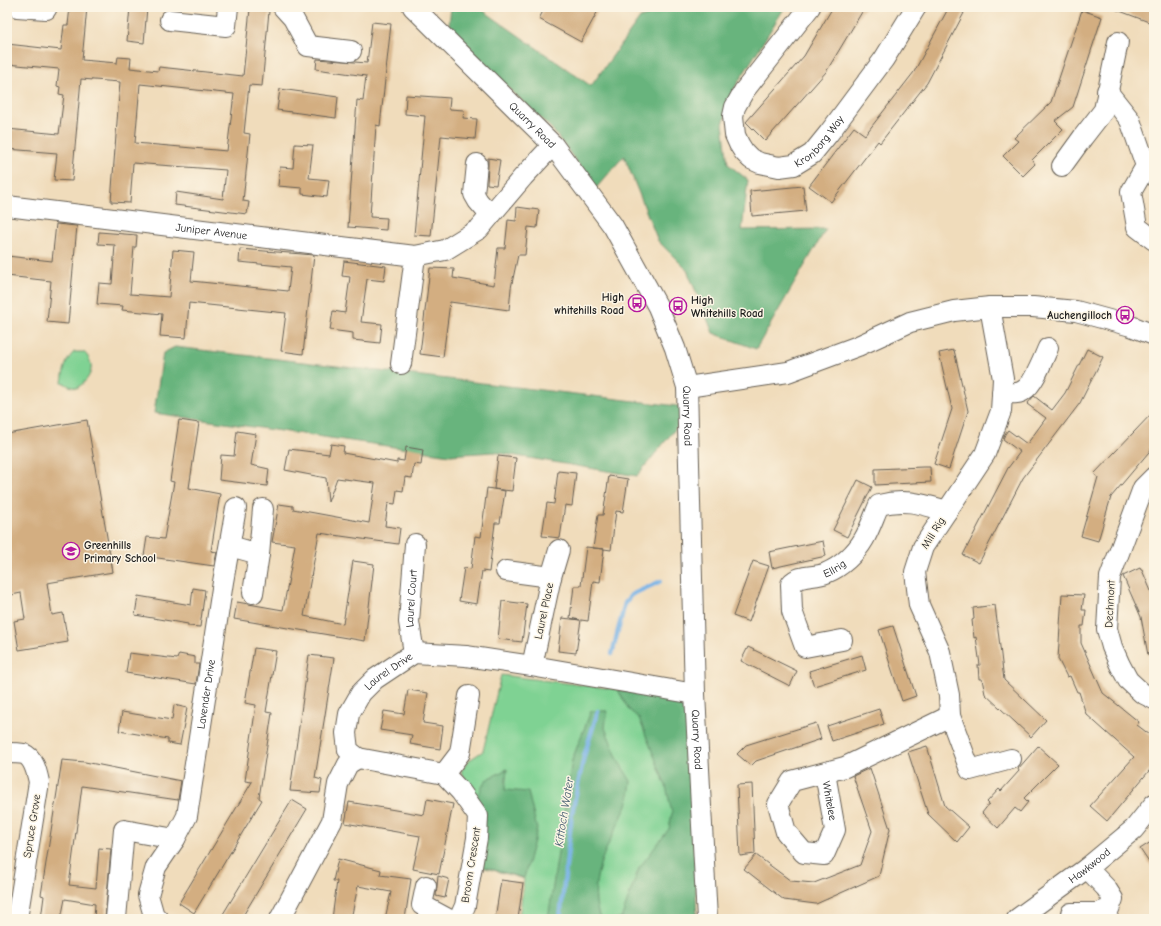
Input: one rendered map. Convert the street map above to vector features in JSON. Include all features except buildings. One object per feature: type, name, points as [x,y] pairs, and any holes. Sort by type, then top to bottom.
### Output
[{"type":"street","points":[[17,7],[46,9],[47,7]]},
{"type":"street","points":[[170,20],[226,26],[228,7]]},
{"type":"street","points":[[283,7],[293,18],[308,46],[351,51]]},
{"type":"street","name":"Quarry Road","points":[[413,7],[553,145],[613,226],[658,307],[675,348],[687,387],[695,694],[707,919]]},
{"type":"street","name":"Kronborg Way","points":[[810,7],[744,91],[735,106],[734,126],[739,144],[751,159],[760,163],[771,166],[787,167],[794,165],[812,154],[830,133],[884,59],[916,7]]},
{"type":"street","points":[[1062,166],[1104,110],[1118,42]]},
{"type":"street","points":[[1107,91],[1130,120],[1150,164],[1131,192],[1137,227],[1154,240]]},
{"type":"street","name":"Juniper Avenue","points":[[7,206],[415,256],[445,250],[479,229],[553,145]]},
{"type":"street","points":[[477,164],[474,194],[490,215]]},
{"type":"street","points":[[401,364],[415,256]]},
{"type":"street","points":[[687,387],[788,372],[858,346],[910,322],[954,311],[990,307],[1033,307],[1076,311],[1131,326],[1154,335]]},
{"type":"street","name":"Mill Rig","points":[[990,307],[1003,379],[1001,411],[985,454],[923,547],[915,572],[919,605],[940,652],[949,695],[950,716],[970,770],[1011,759]]},
{"type":"street","points":[[1002,393],[1016,394],[1030,385],[1048,348]]},
{"type":"street","name":"Dechmont","points":[[1154,477],[1143,488],[1112,569],[1110,577],[1107,629],[1112,647],[1128,680],[1142,693],[1154,699]]},
{"type":"street","name":"Ellrig","points":[[842,640],[805,647],[792,611],[791,584],[804,577],[824,574],[837,568],[864,540],[879,505],[891,502],[918,502],[947,511]]},
{"type":"street","name":"Lavender Drive","points":[[158,919],[154,916],[148,895],[156,867],[175,840],[187,816],[236,508]]},
{"type":"street","points":[[253,593],[259,554],[263,509]]},
{"type":"street","name":"Laurel Court","points":[[414,653],[409,622],[415,544]]},
{"type":"street","points":[[230,546],[259,554]]},
{"type":"street","points":[[551,577],[559,550]]},
{"type":"street","name":"Laurel Place","points":[[506,571],[551,577],[532,666]]},
{"type":"street","name":"Laurel Drive","points":[[358,758],[348,750],[346,733],[349,714],[362,692],[375,679],[414,653],[466,656],[695,694]]},
{"type":"street","points":[[280,919],[332,821],[338,784],[348,764],[358,758],[444,774],[460,753],[469,696]]},
{"type":"street","name":"Whitelee","points":[[825,773],[845,767],[950,716]]},
{"type":"street","name":"Spruce Grove","points":[[7,753],[25,754],[37,770],[39,782],[18,919]]},
{"type":"street","name":"Broom Crescent","points":[[444,774],[461,792],[478,816],[477,838],[465,906],[459,919]]},
{"type":"street","name":"Hawkwood","points":[[1017,919],[1087,868],[1134,829],[1154,804]]},
{"type":"street","points":[[116,918],[124,830],[175,840]]},
{"type":"street","points":[[1071,913],[1098,912],[1109,909],[1113,899],[1106,888],[1087,868]]},
{"type":"street","points":[[426,886],[422,905],[448,919]]},
{"type":"green space","points":[[451,7],[478,7],[591,86],[640,18],[672,7],[785,7],[734,89],[723,124],[728,164],[748,180],[742,230],[826,229],[756,349],[713,333],[687,270],[658,241],[624,156],[596,188],[552,129],[475,57],[449,25]]},
{"type":"green space","points":[[175,347],[686,407],[677,427],[637,476],[493,452],[450,455],[154,413],[163,353]]},
{"type":"green space","points":[[74,352],[84,352],[88,357],[91,367],[89,376],[77,388],[62,382],[67,362]]},
{"type":"green space","points":[[501,675],[663,695],[697,919],[519,919],[524,879],[479,866],[487,817],[461,771],[468,761],[483,751]]},
{"type":"green space","points":[[618,690],[663,695],[686,706],[689,719],[697,919],[621,919],[639,868],[669,829],[672,813],[666,786],[639,718],[629,710]]},
{"type":"green space","points":[[591,711],[607,711],[605,728],[619,762],[631,781],[627,805],[607,846],[598,874],[596,903],[600,919],[548,919],[572,760]]},
{"type":"green space","points":[[507,769],[505,790],[528,792],[537,829],[524,878],[479,866],[476,798],[486,780]]},
{"type":"waterway","name":"Kittoch Water","points":[[612,654],[625,603],[631,595],[661,581]]},
{"type":"waterway","name":"Kittoch Water","points":[[560,919],[572,813],[584,756],[598,711]]},
{"type":"place","name":"High whitehills Road","points":[[637,303]]},
{"type":"place","name":"High Whitehills Road","points":[[678,306]]},
{"type":"place","name":"Auchengilloch","points":[[1125,315]]},
{"type":"place","name":"Greenhills Primary School","points":[[71,551]]}]
